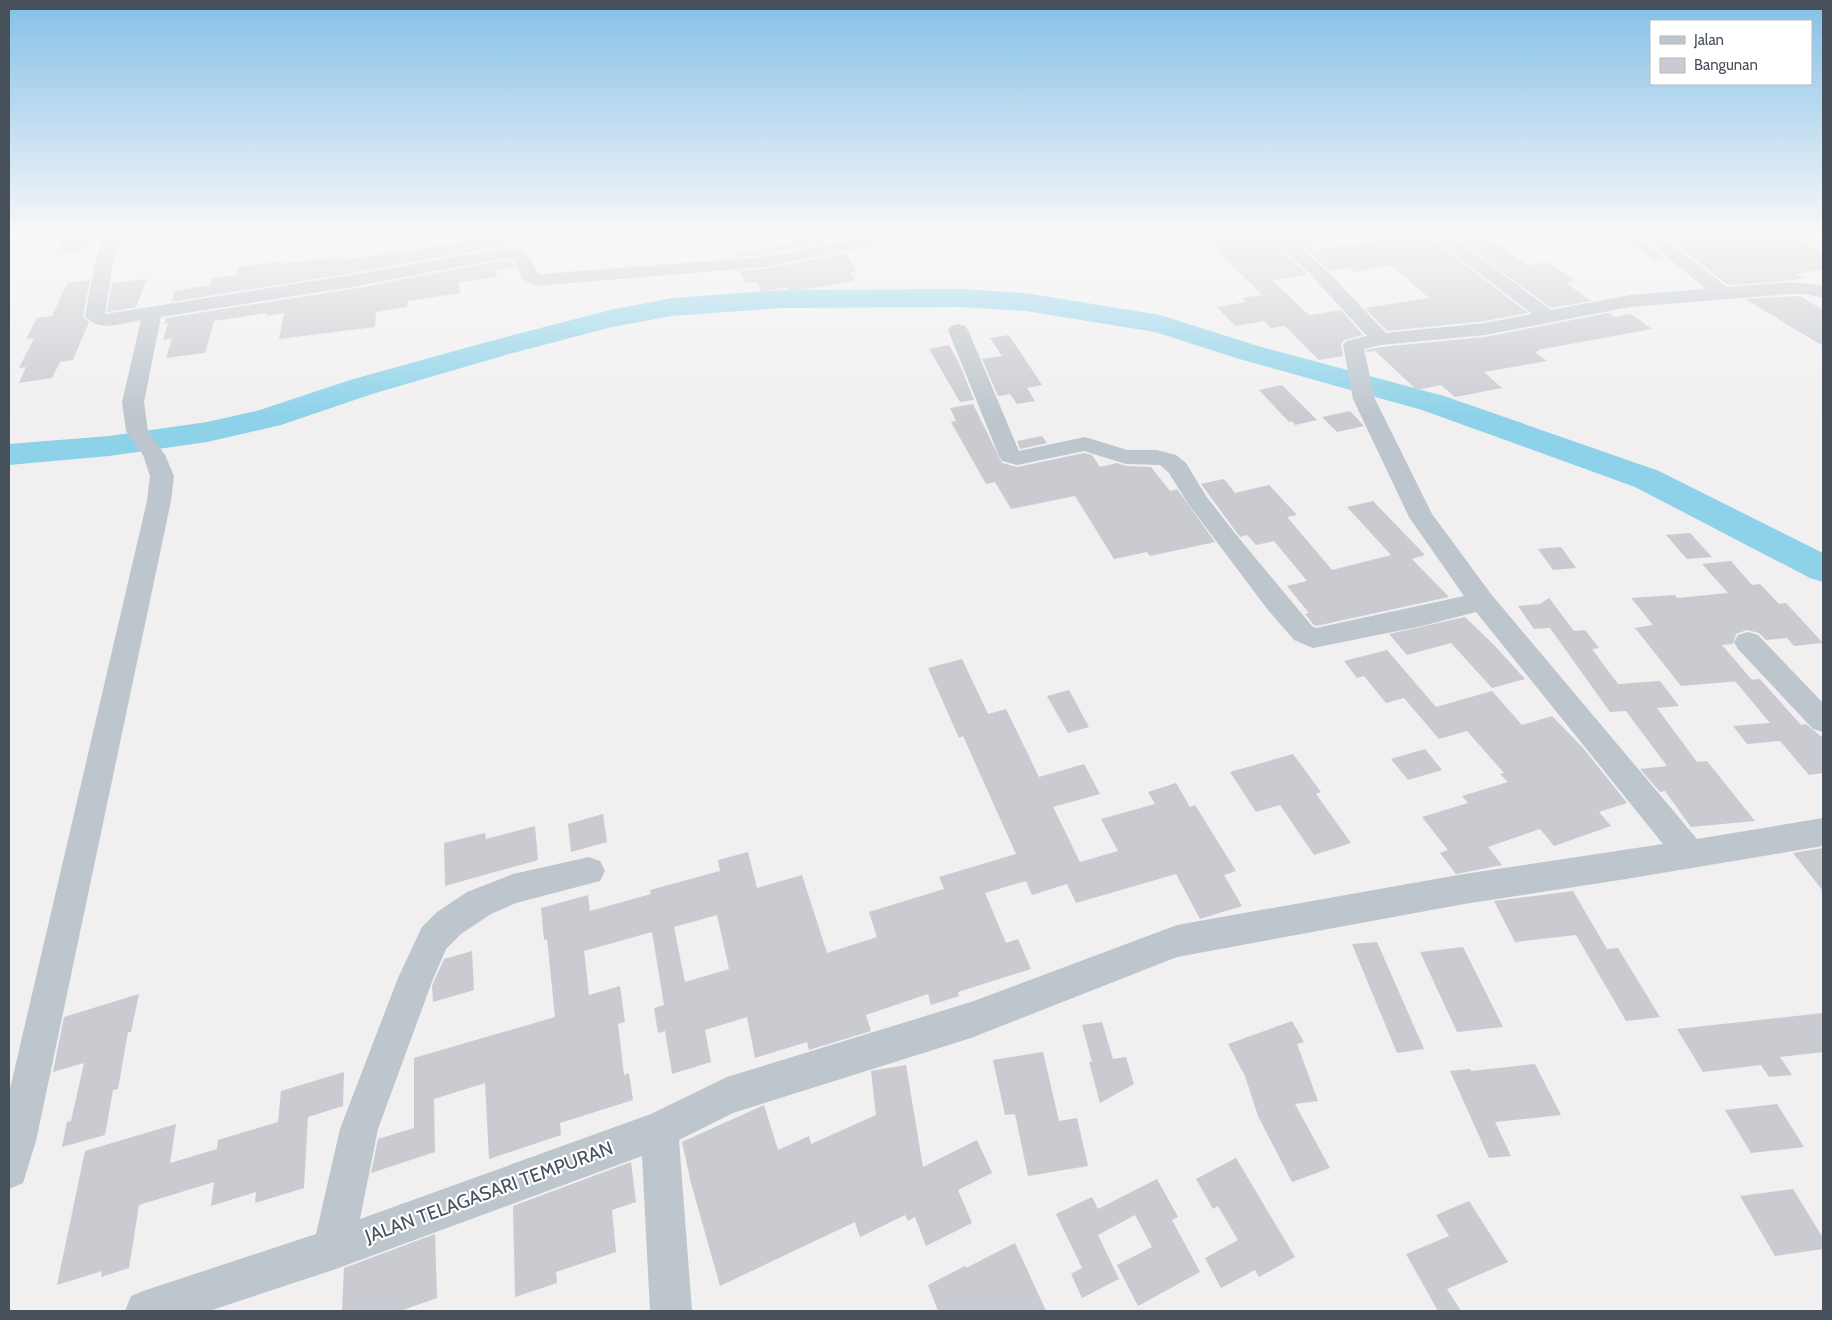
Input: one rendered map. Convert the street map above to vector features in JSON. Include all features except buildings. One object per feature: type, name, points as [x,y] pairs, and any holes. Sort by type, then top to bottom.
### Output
[{"type":"street","points":[[99,294],[95,316],[102,320],[273,294]]},
{"type":"street","points":[[1339,294],[1380,339]]},
{"type":"street","points":[[1517,294],[1548,317]]},
{"type":"street","points":[[1690,854],[1482,601],[1421,517],[1364,399],[1358,367],[1352,349],[1353,345],[1380,339],[1485,329],[1630,301],[1715,294]]},
{"type":"street","points":[[9,1169],[17,1141],[157,510],[162,476],[146,443],[133,402],[152,313]]},
{"type":"street","points":[[958,330],[1010,456],[1017,458],[1085,444],[1126,457],[1157,457],[1168,460],[1178,468],[1197,500],[1229,544],[1303,633],[1313,638],[1422,616],[1482,601]]},
{"type":"street","points":[[1748,642],[1823,721]]},
{"type":"street","name":"JALAN TELAGASARI TEMPURAN","points":[[146,1311],[333,1250],[659,1130],[727,1096],[971,1020],[1116,962],[1177,941],[1464,889],[1626,865],[1823,832]]},
{"type":"street","points":[[333,1250],[359,1129],[416,978],[434,938],[449,923],[479,904],[513,889],[590,871]]},
{"type":"street","points":[[659,1130],[663,1159],[667,1281],[671,1311]]},
{"type":"waterway","points":[[9,455],[109,446],[207,432],[269,418],[361,387],[498,348],[610,319],[672,307],[782,299],[961,298],[1026,302],[1160,324],[1247,352],[1433,403],[1647,479],[1823,569]]}]
